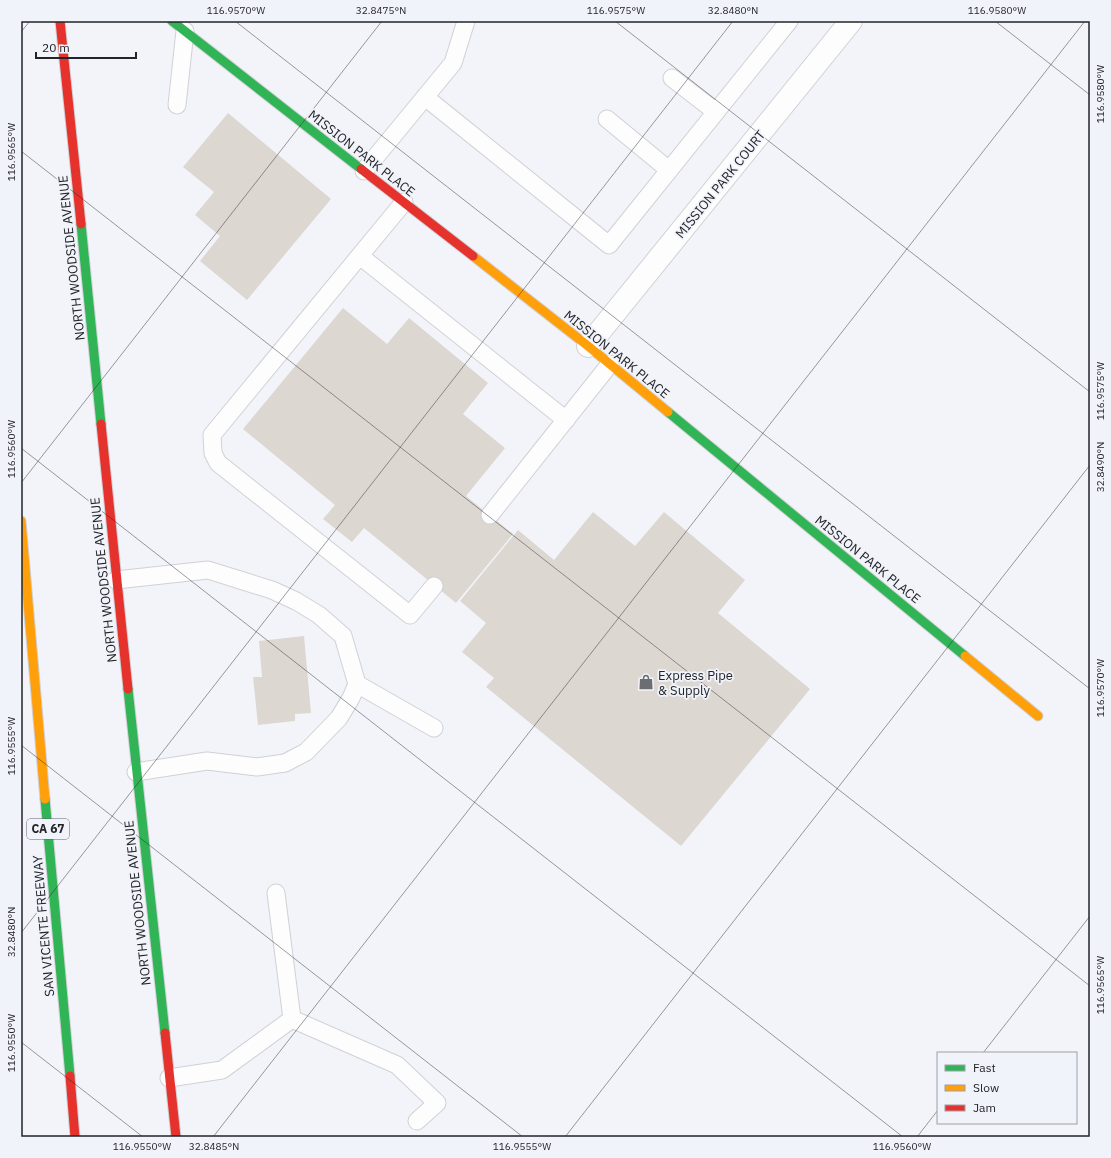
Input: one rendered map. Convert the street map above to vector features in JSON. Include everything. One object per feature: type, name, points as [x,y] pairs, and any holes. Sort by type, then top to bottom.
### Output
[{"type":"main road","name":"NORTH WOODSIDE AVENUE","points":[[60,21],[116,580],[176,1137]]},
{"type":"main road","name":"MISSION PARK PLACE","points":[[178,26],[588,346],[1038,716]]},
{"type":"main road","name":"SAN VICENTE FREEWAY","points":[[21,521],[75,1137]]},
{"type":"street","name":"MISSION PARK COURT","points":[[588,346],[852,21]]},
{"type":"lane","points":[[364,171],[453,63],[466,21]]},
{"type":"lane","points":[[425,97],[609,245],[789,21]]},
{"type":"lane","points":[[177,105],[178,26]]},
{"type":"lane","points":[[672,78],[716,112]]},
{"type":"lane","points":[[607,119],[669,170]]},
{"type":"lane","points":[[404,202],[212,435],[213,452],[218,463],[410,615],[434,586]]},
{"type":"lane","points":[[360,256],[566,420]]},
{"type":"lane","points":[[490,515],[610,364]]},
{"type":"lane","points":[[116,580],[208,570],[272,590],[296,601],[319,615],[343,636],[357,684],[351,698],[339,718],[320,739],[306,752],[285,763],[257,767],[207,761],[136,772]]},
{"type":"lane","points":[[357,684],[434,728]]},
{"type":"lane","points":[[276,893],[292,1019]]},
{"type":"lane","points":[[169,1078],[222,1070],[292,1019]]},
{"type":"lane","points":[[292,1019],[397,1065],[437,1103],[417,1121]]},
{"type":"building","points":[[228,113],[331,199],[247,300],[200,261],[220,236],[195,215],[214,192],[183,167]]},
{"type":"building","points":[[343,308],[387,344],[409,318],[488,383],[463,414],[505,448],[466,496],[513,534],[456,603],[364,528],[352,542],[323,519],[335,505],[243,429]]},
{"type":"building","name":"Express Pipe & Supply","points":[[593,512],[635,546],[664,512],[745,580],[718,613],[810,689],[681,846],[486,687],[494,678],[462,652],[486,623],[460,601],[518,530],[554,560]]},
{"type":"building","points":[[304,636],[311,713],[295,714],[295,721],[258,725],[253,677],[262,677],[259,641]]},
{"type":"traffic: fast","points":[[172,21],[361,169]]},
{"type":"traffic: fast","points":[[81,224],[101,424]]},
{"type":"traffic: fast","points":[[668,412],[965,656]]},
{"type":"traffic: fast","points":[[128,689],[165,1033]]},
{"type":"traffic: fast","points":[[45,799],[70,1076]]},
{"type":"traffic: slow","points":[[473,256],[588,346],[668,412]]},
{"type":"traffic: slow","points":[[21,521],[45,799]]},
{"type":"traffic: slow","points":[[965,656],[1038,716]]},
{"type":"traffic: jam","points":[[60,21],[81,224]]},
{"type":"traffic: jam","points":[[361,169],[473,256]]},
{"type":"traffic: jam","points":[[101,424],[128,689]]},
{"type":"traffic: jam","points":[[165,1033],[176,1137]]},
{"type":"traffic: jam","points":[[70,1076],[75,1137]]},
{"type":"place","name":"Express Pipe & Supply","points":[[646,682]]}]
